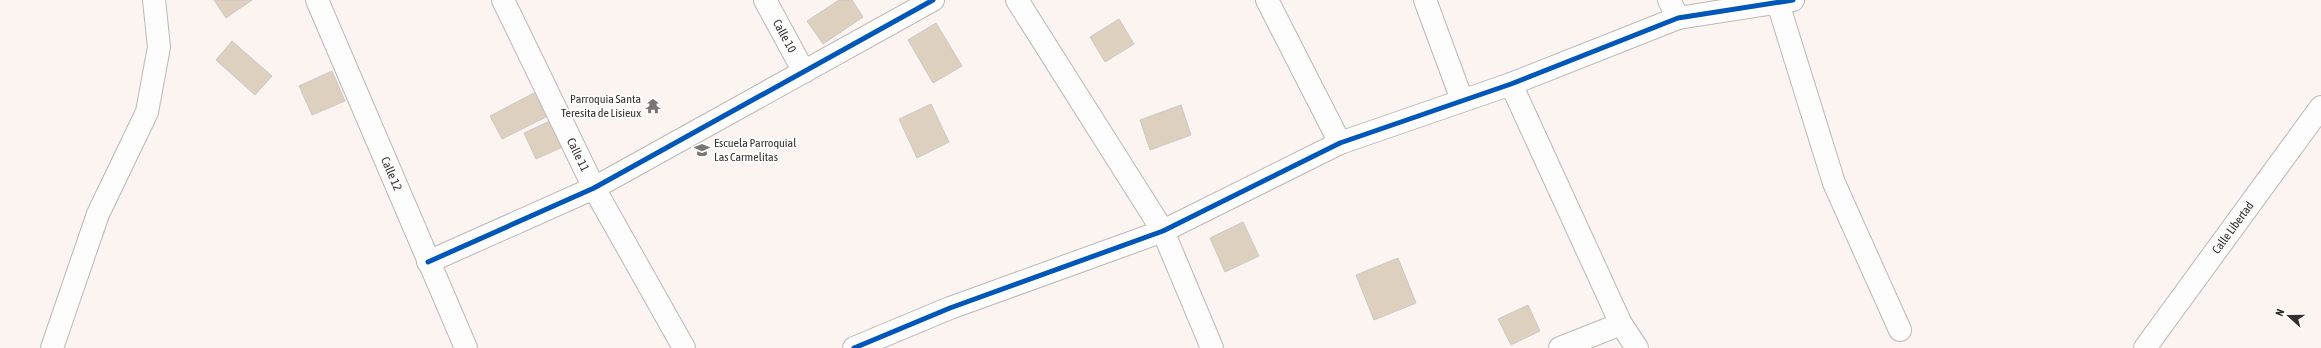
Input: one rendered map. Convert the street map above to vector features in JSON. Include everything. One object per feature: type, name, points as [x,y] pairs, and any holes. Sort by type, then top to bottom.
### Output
[{"type":"street","points":[[52,348],[98,214],[147,112],[159,47],[154,0]]},
{"type":"street","name":"Calle 12","points":[[317,0],[466,348]]},
{"type":"street","name":"Calle 11","points":[[503,0],[594,188],[684,348]]},
{"type":"street","name":"Calle 10","points":[[765,0],[804,72]]},
{"type":"street","points":[[428,262],[594,188],[933,0]]},
{"type":"street","points":[[1017,0],[1163,231],[1212,348]]},
{"type":"street","points":[[1267,0],[1340,143]]},
{"type":"street","points":[[1425,0],[1462,100]]},
{"type":"street","points":[[854,348],[891,341],[950,308],[1163,231],[1340,143],[1511,84],[1673,9],[1782,1],[1834,183],[1900,330]]},
{"type":"street","points":[[1511,84],[1621,324],[1637,348]]},
{"type":"street","name":"Calle Libertad","points":[[2145,348],[2321,107]]},
{"type":"street","points":[[1560,348],[1621,324]]},
{"type":"building","points":[[214,0],[252,0],[226,18]]},
{"type":"building","points":[[839,0],[852,0],[863,17],[823,44],[807,21]]},
{"type":"building","points":[[1119,19],[1134,44],[1105,62],[1090,37]]},
{"type":"building","points":[[936,23],[962,66],[933,83],[908,40]]},
{"type":"building","points":[[232,41],[272,76],[255,95],[216,60]]},
{"type":"building","points":[[332,71],[345,101],[312,115],[299,86]]},
{"type":"building","points":[[534,93],[546,117],[502,139],[490,116]]},
{"type":"building","points":[[931,104],[949,142],[917,158],[899,119]]},
{"type":"building","points":[[1181,105],[1191,135],[1150,150],[1140,120]]},
{"type":"building","points":[[552,120],[565,146],[536,159],[524,133]]},
{"type":"building","points":[[1243,222],[1259,256],[1225,272],[1210,238]]},
{"type":"building","points":[[1398,258],[1416,303],[1374,320],[1356,275]]},
{"type":"building","points":[[1528,305],[1540,331],[1511,345],[1498,319]]},
{"type":"cycle path","points":[[428,262],[594,188],[933,0]]},
{"type":"cycle path","points":[[854,348],[950,308],[1163,231],[1340,143],[1511,84],[1678,18],[1793,0]]},
{"type":"place","name":"Parroquia Santa Teresita de Lisieux","points":[[653,106]]},
{"type":"place","name":"Escuela Parroquial Las Carmelitas","points":[[702,150]]}]
